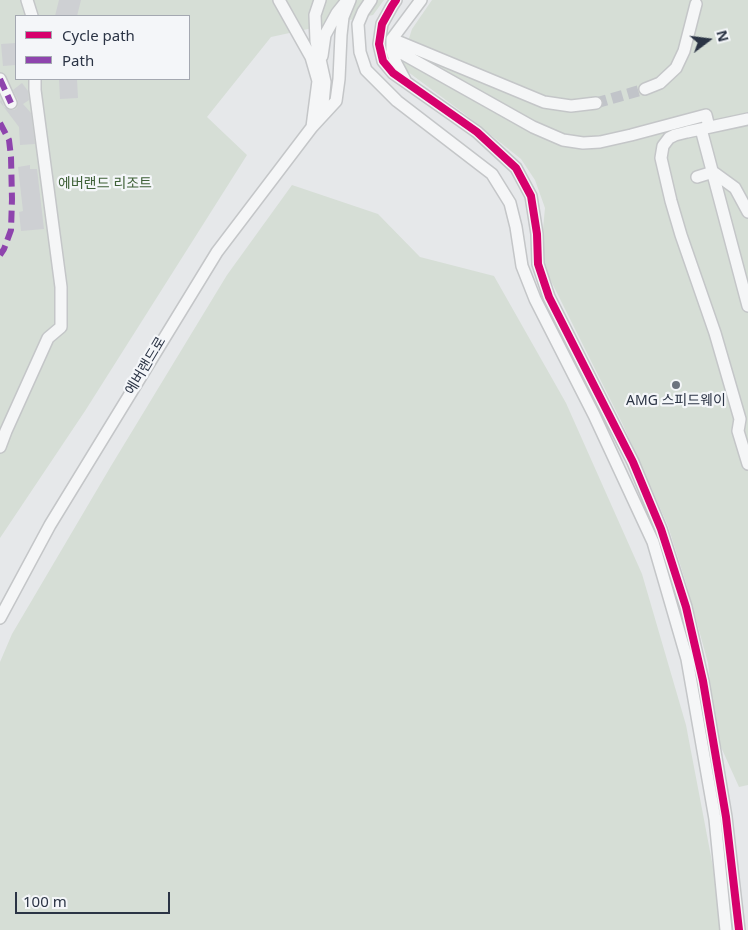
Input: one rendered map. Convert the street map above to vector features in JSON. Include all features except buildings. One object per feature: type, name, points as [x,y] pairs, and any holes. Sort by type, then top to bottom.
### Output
[{"type":"street","points":[[28,0],[32,15]]},
{"type":"street","points":[[279,0],[311,57],[318,81]]},
{"type":"street","points":[[312,127],[323,104],[325,82],[316,41],[315,15],[320,0]]},
{"type":"street","points":[[312,127],[325,35],[337,13],[349,0]]},
{"type":"street","points":[[312,127],[336,101],[339,79],[340,35],[343,17],[349,0]]},
{"type":"street","points":[[371,0],[358,24],[360,52],[366,70],[397,101],[492,174],[510,203],[522,266],[535,299],[594,415],[653,542],[687,659],[715,819],[726,930]]},
{"type":"street","points":[[396,0],[382,24],[379,44],[383,61],[393,73],[477,132],[516,168],[531,196],[537,234],[538,264],[550,297],[632,462],[660,529],[686,607],[703,681],[726,816],[739,930]]},
{"type":"street","points":[[406,81],[392,51],[392,39],[421,0]]},
{"type":"street","points":[[645,89],[660,83],[676,68],[684,51],[696,4]]},
{"type":"street","points":[[392,39],[544,102],[571,106],[596,103]]},
{"type":"street","points":[[392,39],[403,54],[533,127],[563,140],[583,143],[600,142],[631,136],[706,115],[705,128],[713,172],[748,306]]},
{"type":"street","points":[[0,79],[11,103]]},
{"type":"street","points":[[0,447],[48,338],[61,327],[61,287],[35,80]]},
{"type":"street","points":[[748,119],[687,132],[669,138],[663,146],[661,158],[681,235],[715,333],[740,419],[738,431],[748,464]]},
{"type":"street","name":"에버랜드로","points":[[0,618],[50,525],[216,252],[312,127]]},
{"type":"street","points":[[697,177],[713,172]]},
{"type":"street","points":[[713,172],[735,188],[748,212]]},
{"type":"green space","name":"에버랜드 리조트","points":[[0,0],[384,0],[373,15],[271,37],[207,117],[247,155],[85,411],[0,538]]},
{"type":"green space","name":"AMG 스피드웨이","points":[[432,0],[748,0],[748,785],[739,787],[716,736],[708,663],[668,526],[623,425],[544,267],[543,229],[545,208],[535,180],[521,159],[400,66],[412,29]]},
{"type":"green space","points":[[292,185],[378,214],[420,257],[494,276],[566,403],[642,574],[686,725],[725,930],[0,930],[0,662],[12,634],[227,275]]},
{"type":"tunnel","points":[[596,103],[645,89]]},
{"type":"marked path","points":[[0,79],[11,103]]},
{"type":"marked path","points":[[0,123],[9,140],[12,199],[11,230],[0,255]]},
{"type":"cycle path","points":[[396,0],[382,24],[379,44],[383,61],[393,73],[477,132],[516,168],[531,196],[537,234],[538,264],[549,297],[633,462],[661,529],[686,607],[703,681],[726,817],[739,930]]},
{"type":"place","name":"AMG 스피드웨이","points":[[676,385]]}]
